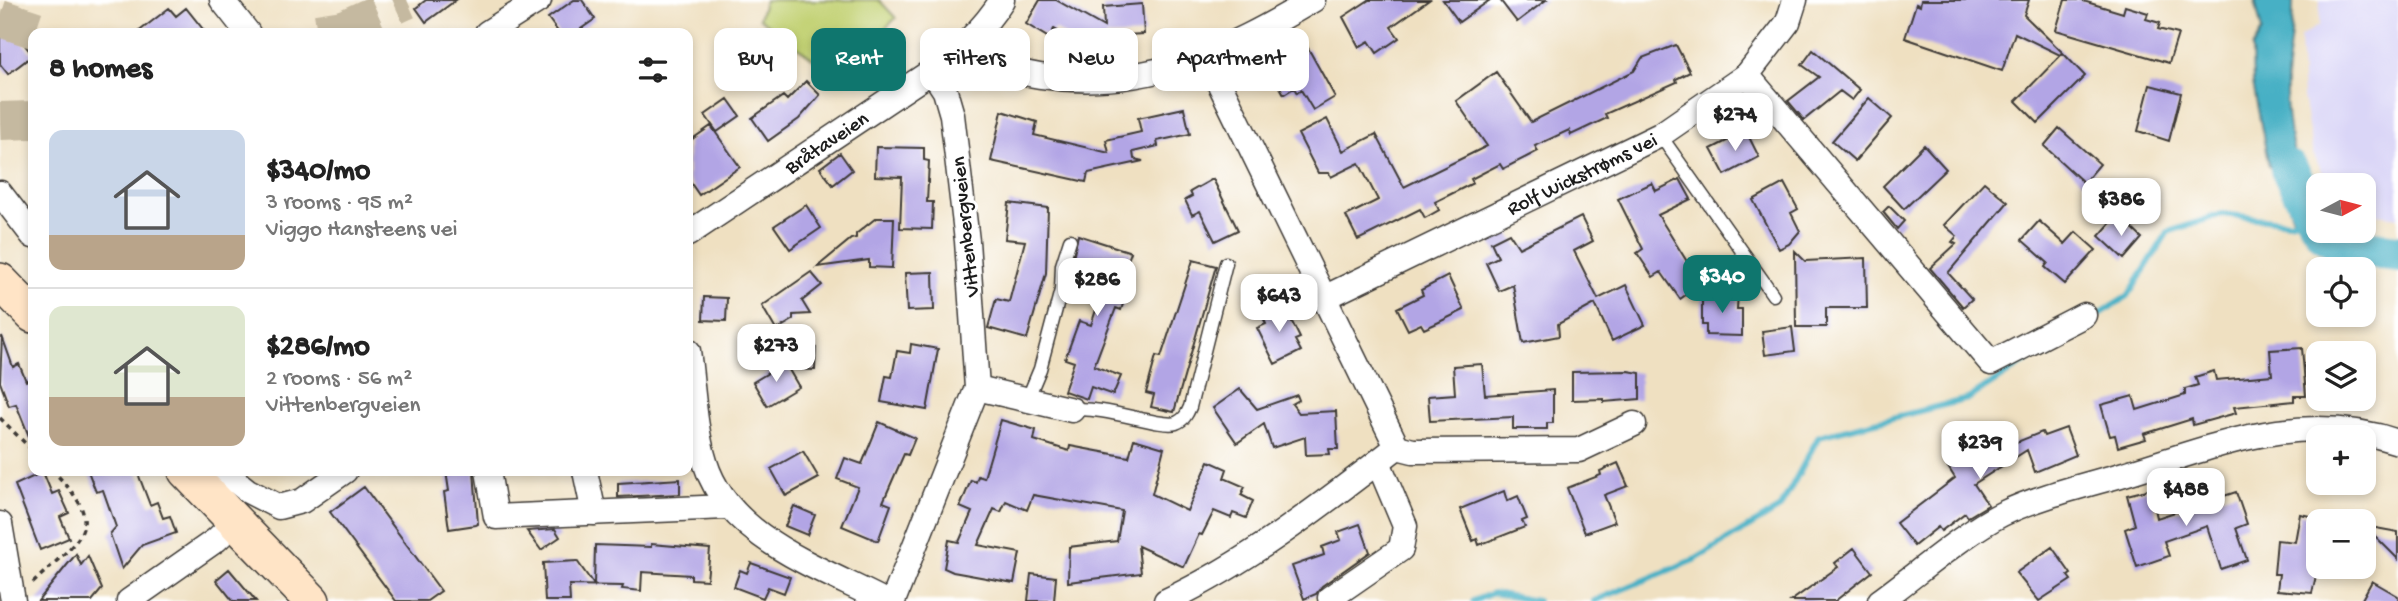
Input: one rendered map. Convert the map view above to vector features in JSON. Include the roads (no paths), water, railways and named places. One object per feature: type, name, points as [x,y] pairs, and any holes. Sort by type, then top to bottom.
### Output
[{"type":"main road","points":[[0,281],[28,310]]},
{"type":"main road","points":[[191,476],[312,601]]},
{"type":"street","points":[[222,0],[244,28]]},
{"type":"street","points":[[495,28],[540,0]]},
{"type":"street","points":[[983,28],[1002,0]]},
{"type":"street","points":[[1262,28],[1313,0]]},
{"type":"street","name":"Rolf Wickstrøms vei","points":[[1326,297],[1660,135],[1747,75],[1788,22],[1795,0]]},
{"type":"street","points":[[1030,72],[1092,81],[1152,73]]},
{"type":"street","points":[[1747,75],[1991,363],[2084,315]]},
{"type":"street","name":"Bråtaveien","points":[[693,231],[920,78]]},
{"type":"street","name":"Vittenbergveien","points":[[893,601],[977,388],[967,241],[952,115],[944,91]]},
{"type":"street","points":[[1223,91],[1326,297],[1387,454],[1405,526],[1401,548],[1330,598]]},
{"type":"street","points":[[0,193],[28,229]]},
{"type":"street","points":[[693,384],[705,462],[726,507],[764,538],[884,601]]},
{"type":"street","points":[[977,388],[1072,410]]},
{"type":"street","points":[[1166,601],[1233,564],[1387,454],[1413,451],[1579,450],[1634,424]]},
{"type":"street","points":[[1881,601],[2001,515],[2052,496],[2254,435],[2296,428],[2368,432],[2398,442]]},
{"type":"street","points":[[229,476],[248,491],[279,507],[302,501],[338,476]]},
{"type":"street","points":[[489,476],[496,517],[726,507]]},
{"type":"street","points":[[586,476],[594,513]]},
{"type":"street","points":[[129,601],[216,540],[236,521]]},
{"type":"street","points":[[0,524],[21,594]]},
{"type":"lane","points":[[1660,135],[1773,295]]},
{"type":"lane","points":[[1027,400],[1040,369],[1062,280],[1062,265],[1070,240]]},
{"type":"lane","points":[[1072,410],[1102,409],[1171,424],[1185,418],[1226,263]]},
{"type":"lane","points":[[1062,280],[1097,290]]},
{"type":"water","points":[[2255,0],[2293,0],[2286,81],[2287,112],[2296,159],[2306,180],[2306,216],[2293,218],[2279,179],[2269,166],[2253,84],[2252,48],[2262,31]]},
{"type":"waterway","points":[[2289,169],[2306,201]]},
{"type":"waterway","points":[[2090,320],[2128,296],[2168,232],[2222,214],[2289,222],[2306,217]]},
{"type":"waterway","points":[[2340,243],[2344,246],[2398,253]]},
{"type":"waterway","points":[[1594,601],[1696,559],[1780,508],[1819,436],[1968,399],[2051,345]]},
{"type":"waterway","points":[[1473,601],[1493,593],[1537,601]]},
{"type":"tunnel","points":[[345,28],[407,0]]},
{"type":"tunnel","points":[[0,18],[30,28]]},
{"type":"tunnel","points":[[0,121],[28,120]]}]
